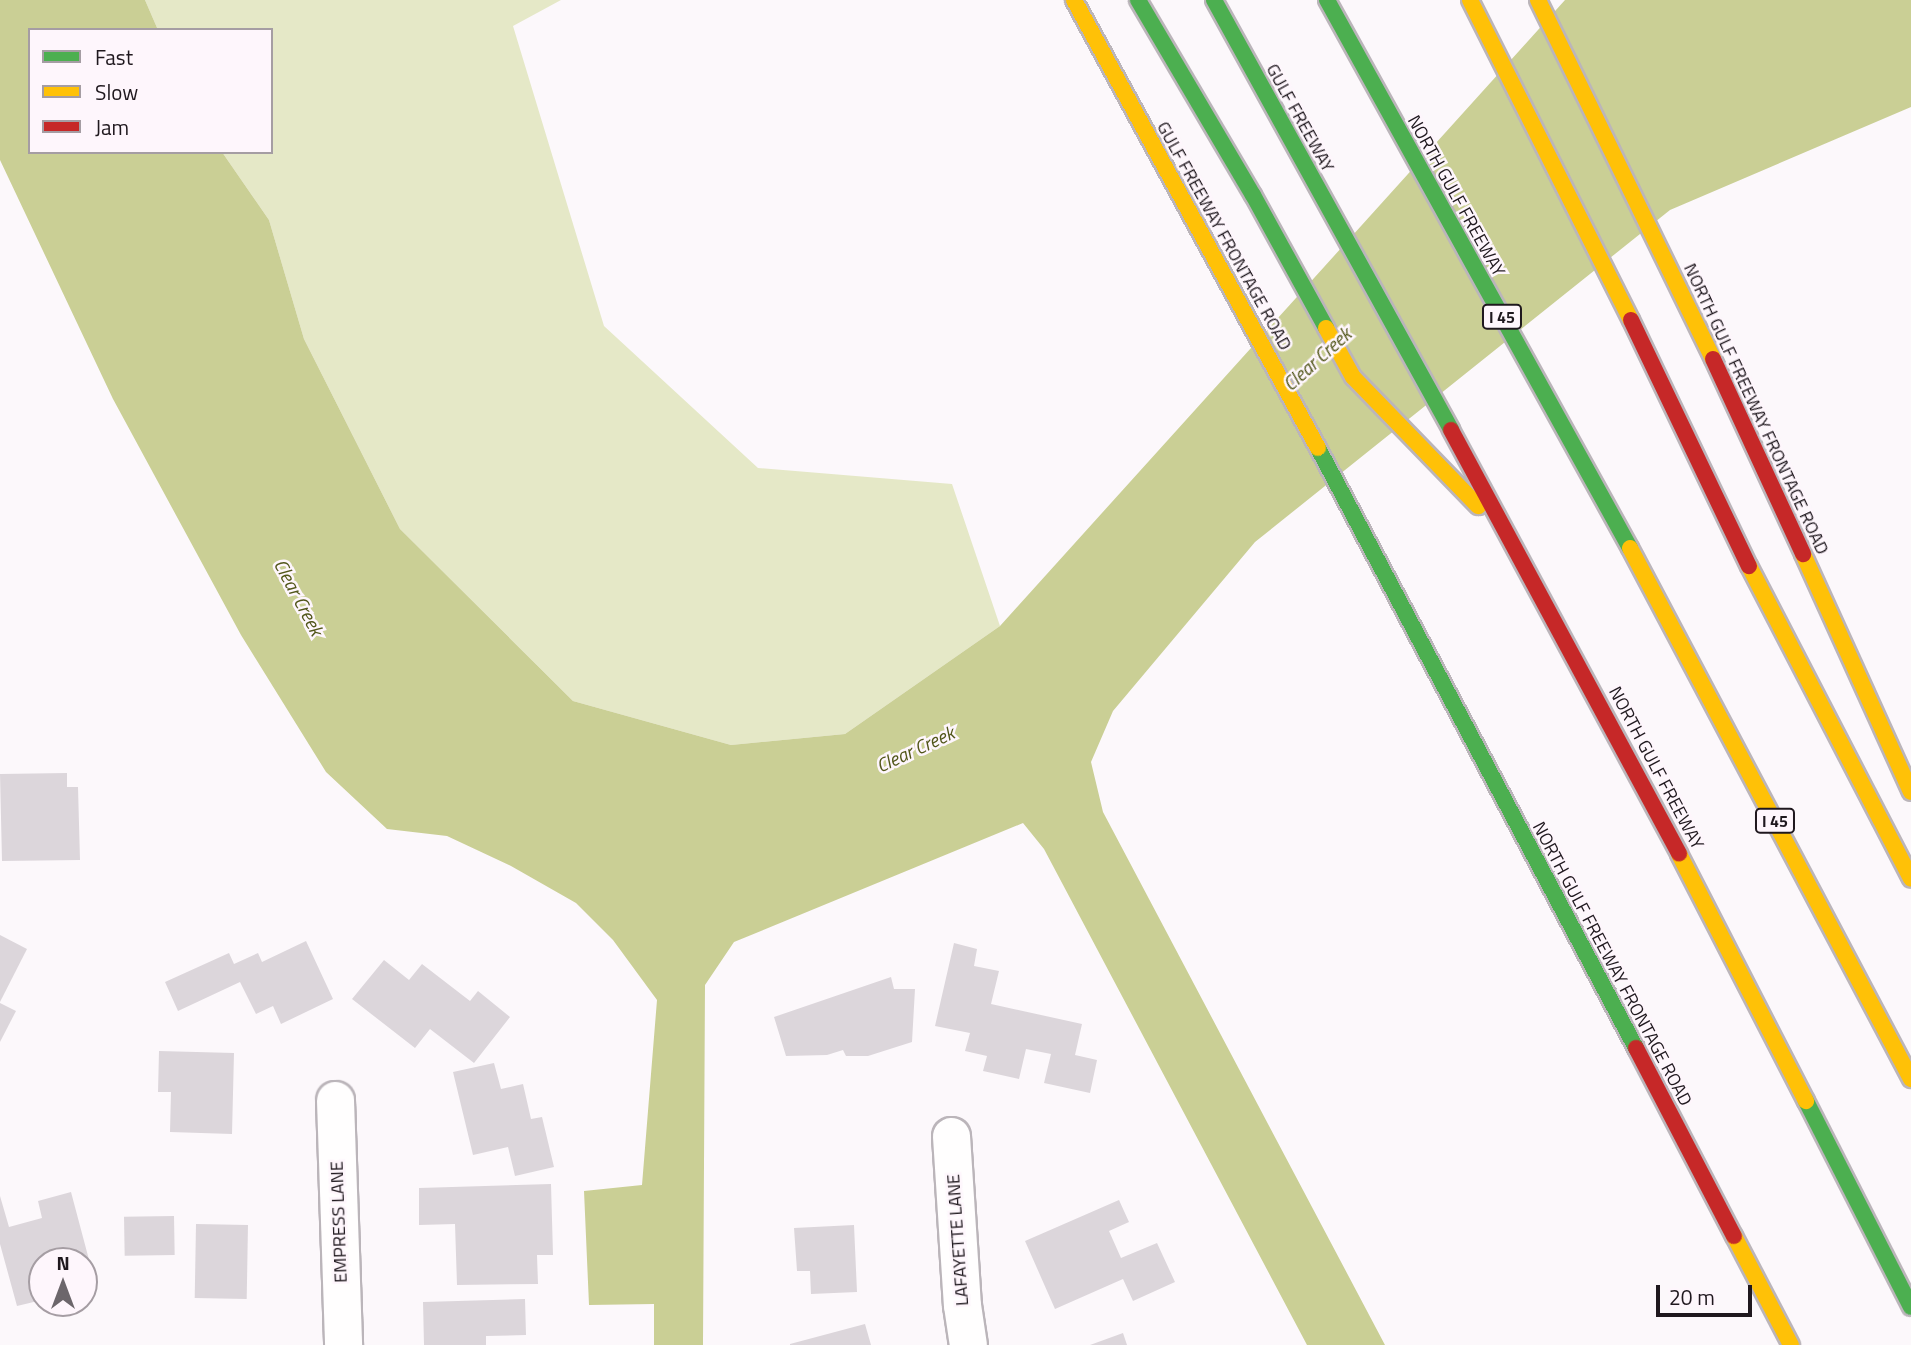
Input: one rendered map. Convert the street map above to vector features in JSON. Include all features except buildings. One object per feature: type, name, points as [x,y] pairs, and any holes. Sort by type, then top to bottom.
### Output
[{"type":"main road","name":"GULF FREEWAY FRONTAGE ROAD","points":[[1074,0],[1402,601]]},
{"type":"main road","points":[[1138,0],[1253,195],[1353,377],[1513,543]]},
{"type":"main road","name":"GULF FREEWAY","points":[[1214,0],[1353,254]]},
{"type":"main road","name":"NORTH GULF FREEWAY","points":[[1326,0],[1638,563],[1911,1079]]},
{"type":"main road","points":[[1470,0],[1571,197],[1775,619],[1911,878]]},
{"type":"main road","name":"NORTH GULF FREEWAY FRONTAGE ROAD","points":[[1538,0],[1736,406],[1911,792]]},
{"type":"main road","name":"NORTH GULF FREEWAY","points":[[1353,254],[1552,613],[1705,903],[1911,1307]]},
{"type":"main road","name":"NORTH GULF FREEWAY FRONTAGE ROAD","points":[[1402,601],[1791,1345]]},
{"type":"street","name":"EMPRESS LANE","points":[[335,1100],[344,1345]]},
{"type":"street","name":"LAFAYETTE LANE","points":[[951,1136],[962,1306],[968,1345]]},
{"type":"shaded area","points":[[145,0],[561,0],[513,26],[604,326],[758,468],[952,484],[1000,626],[845,734],[731,745],[573,701],[400,529],[304,339],[269,220],[223,154],[273,154],[273,28],[157,28]]},
{"type":"water","name":"Clear Creek","points":[[0,0],[145,0],[157,28],[28,28],[28,154],[223,154],[269,220],[304,339],[400,529],[573,701],[731,745],[845,734],[1000,626],[1565,0],[1911,0],[1911,107],[1670,210],[1255,542],[1113,711],[1091,762],[1103,812],[1385,1345],[1307,1345],[1044,849],[1023,823],[734,942],[705,985],[703,1345],[654,1345],[654,1304],[589,1305],[584,1191],[642,1185],[657,1000],[613,940],[576,903],[511,866],[447,836],[387,829],[326,772],[241,635],[113,399],[0,160]]},
{"type":"traffic: fast","points":[[1138,0],[1253,195],[1326,328]]},
{"type":"traffic: fast","points":[[1214,0],[1451,430]]},
{"type":"traffic: fast","points":[[1327,0],[1630,548]]},
{"type":"traffic: fast","points":[[1318,448],[1636,1048]]},
{"type":"traffic: fast","points":[[1806,1101],[1911,1307]]},
{"type":"traffic: slow","points":[[1074,0],[1318,448]]},
{"type":"traffic: slow","points":[[1470,0],[1631,320]]},
{"type":"traffic: slow","points":[[1538,0],[1713,359]]},
{"type":"traffic: slow","points":[[1326,328],[1353,377],[1478,506]]},
{"type":"traffic: slow","points":[[1630,548],[1911,1079]]},
{"type":"traffic: slow","points":[[1803,554],[1911,792]]},
{"type":"traffic: slow","points":[[1749,566],[1911,878]]},
{"type":"traffic: slow","points":[[1679,854],[1806,1101]]},
{"type":"traffic: slow","points":[[1734,1236],[1791,1345]]},
{"type":"traffic: jam","points":[[1631,320],[1749,566]]},
{"type":"traffic: jam","points":[[1713,359],[1803,554]]},
{"type":"traffic: jam","points":[[1451,430],[1679,854]]},
{"type":"traffic: jam","points":[[1636,1048],[1734,1236]]}]
